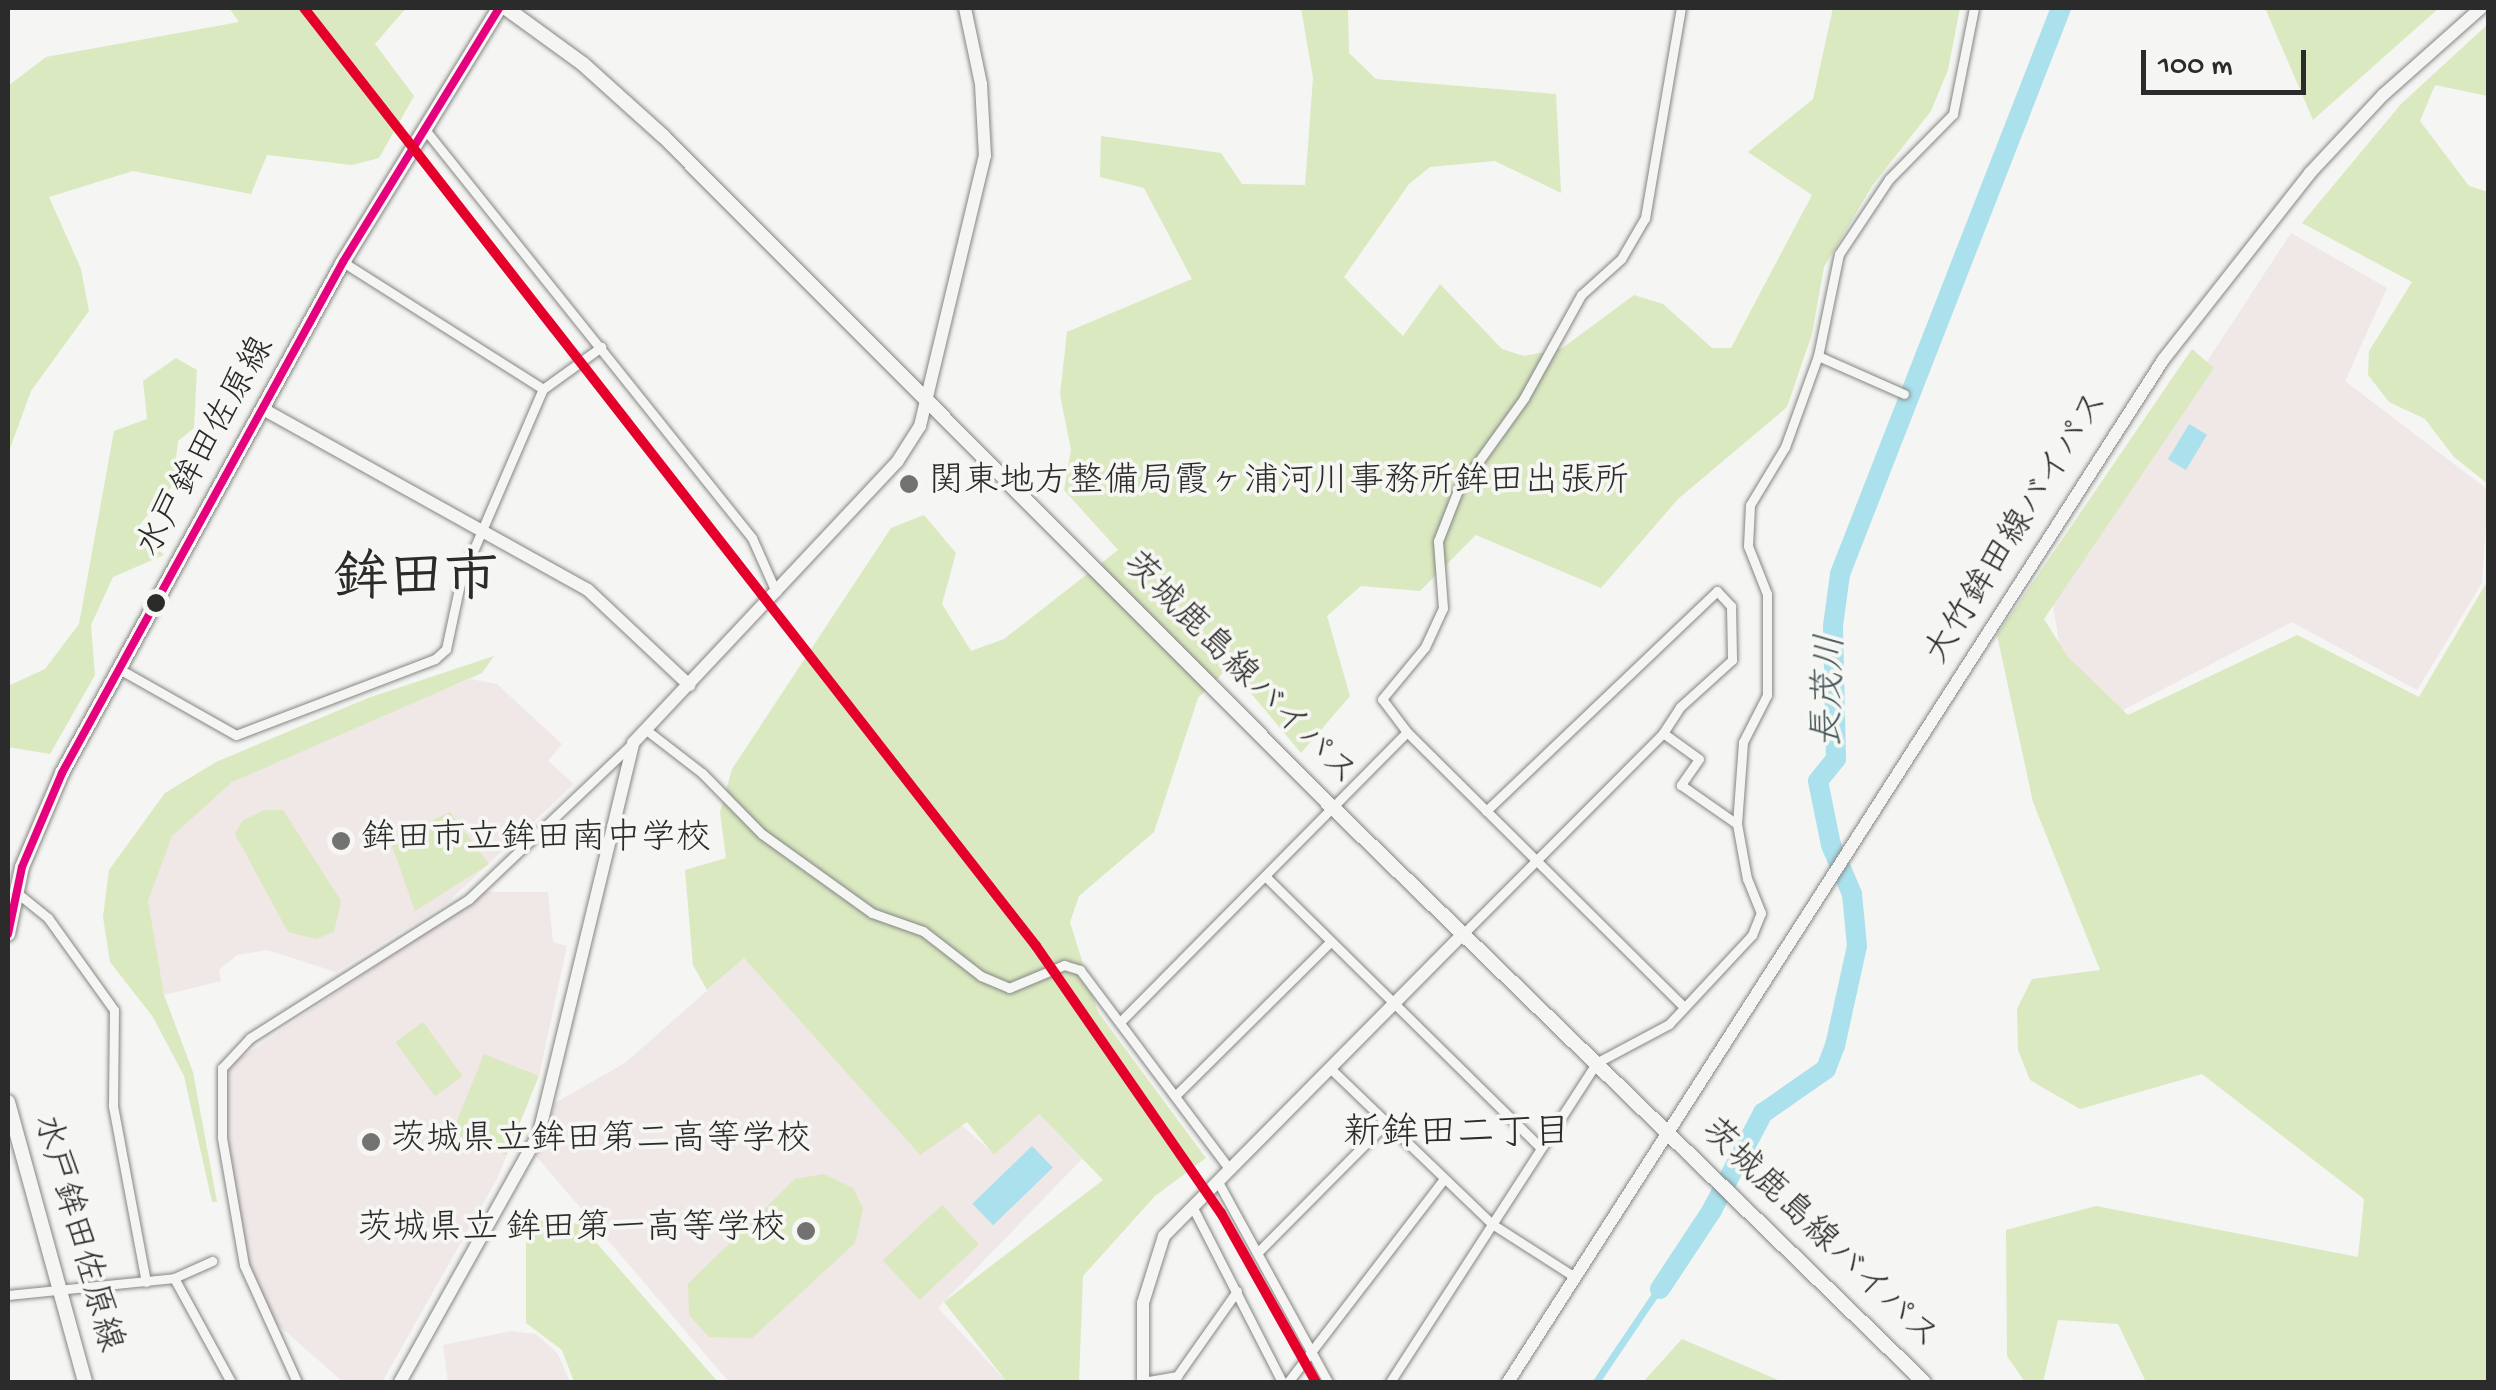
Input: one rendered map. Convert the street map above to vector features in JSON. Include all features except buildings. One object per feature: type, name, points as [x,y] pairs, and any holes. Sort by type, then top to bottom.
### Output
[{"type":"main road","name":"水戸鉾田佐原線","points":[[8,934],[15,867],[62,774],[343,262],[421,130],[502,8]]},
{"type":"main road","name":"茨城鹿島線バイパス","points":[[502,8],[651,125],[1332,807],[1924,1382]]},
{"type":"main road","name":"水戸鉾田佐原線","points":[[8,1102],[10,1123],[85,1382]]},
{"type":"street","points":[[298,1382],[244,1265],[222,1137],[222,1068],[250,1038],[469,899],[633,743],[904,454],[930,402],[985,156],[981,84],[965,8]]},
{"type":"street","points":[[1682,8],[1645,218],[1621,259],[1581,295],[1524,398],[1458,490],[1438,541],[1443,608],[1425,646],[1382,699],[1407,732],[1684,1006]]},
{"type":"street","points":[[1390,1382],[1596,1064],[1650,1040],[1752,935],[1761,913],[1746,879],[1738,824],[1743,742],[1767,695],[1767,594],[1748,546],[1750,505],[1785,447],[1818,356],[1832,274],[1845,243],[1889,179],[1953,114],[1974,8]]},
{"type":"street","name":"大竹鉾田線バイパス","points":[[1508,1382],[2163,360],[2310,173],[2383,95],[2482,8]]},
{"type":"street","points":[[421,130],[601,347],[752,538],[776,592]]},
{"type":"street","points":[[343,262],[543,389]]},
{"type":"street","points":[[121,670],[236,735],[446,648],[461,578],[543,389],[601,347]]},
{"type":"street","points":[[1818,356],[1904,394]]},
{"type":"street","points":[[263,409],[607,604],[689,685]]},
{"type":"street","points":[[1236,1291],[1177,1376],[1143,1382],[1148,1276],[1164,1236],[1663,733],[1680,707],[1732,660],[1731,606],[1717,592],[1486,810]]},
{"type":"street","points":[[645,729],[702,773],[738,816],[872,913],[922,932],[980,976],[1010,988],[1073,965],[1230,1170]]},
{"type":"street","points":[[1120,1022],[1407,732]]},
{"type":"street","points":[[1663,733],[1698,759],[1681,784],[1738,824]]},
{"type":"street","points":[[400,1382],[539,1133],[633,743]]},
{"type":"street","points":[[1265,876],[1540,1146]]},
{"type":"street","points":[[15,892],[31,898],[108,995],[116,1026],[113,1106],[146,1282]]},
{"type":"street","points":[[1176,1096],[1330,942]]},
{"type":"street","points":[[1330,1069],[1492,1224],[1575,1277]]},
{"type":"street","points":[[1259,1251],[1386,1123]]},
{"type":"street","points":[[1192,1206],[1285,1382],[1313,1352],[1444,1179]]},
{"type":"street","points":[[1218,1182],[1328,1382]]},
{"type":"street","points":[[8,1295],[174,1278],[212,1261]]},
{"type":"street","points":[[174,1278],[232,1382]]},
{"type":"shaded area","points":[[2291,233],[2387,288],[2345,381],[2488,490],[2482,583],[2417,690],[2292,622],[2123,710],[2064,674],[2052,599]]},
{"type":"shaded area","name":"鉾田市立鉾田南中学校","points":[[470,679],[497,684],[562,744],[548,761],[574,784],[447,903],[336,972],[267,950],[237,955],[219,970],[221,981],[164,995],[147,919],[148,880],[164,845],[192,812],[255,764]]},
{"type":"shaded area","name":"茨城県立鉾田第二高等学校","points":[[485,892],[548,892],[553,942],[567,946],[539,1076],[497,1179],[382,1382],[343,1382],[268,1316],[251,1274],[227,1130],[229,1066]]},
{"type":"shaded area","name":"茨城県立 鉾田第一高等学校","points":[[744,958],[919,1154],[959,1123],[994,1154],[1039,1114],[1082,1159],[938,1308],[1007,1382],[729,1382],[536,1156],[555,1103],[625,1063]]},
{"type":"shaded area","points":[[511,1331],[536,1334],[558,1354],[570,1382],[448,1382],[443,1345]]},
{"type":"green space","points":[[229,8],[406,8],[375,44],[414,96],[379,158],[352,165],[267,155],[251,194],[133,171],[49,197],[81,269],[89,311],[31,391],[8,454],[8,86],[46,57],[239,22]]},
{"type":"green space","points":[[1301,8],[1348,8],[1349,53],[1376,79],[1556,94],[1561,193],[1495,161],[1430,167],[1409,184],[1344,277],[1403,336],[1440,284],[1502,349],[1524,356],[1561,349],[1634,295],[1663,304],[1712,348],[1731,348],[1812,195],[1748,152],[1813,99],[1833,8],[1960,8],[1948,70],[1931,111],[1872,186],[1824,267],[1812,334],[1787,407],[1678,499],[1601,588],[1476,535],[1420,591],[1361,586],[1327,616],[1350,696],[1301,753],[1229,667],[1198,698],[1154,832],[1079,896],[1070,922],[1098,1012],[1206,1158],[1155,1196],[1083,1276],[1079,1382],[1007,1382],[944,1302],[1103,1180],[1039,1114],[994,1155],[967,1122],[920,1155],[744,958],[707,990],[693,965],[685,870],[726,858],[720,812],[732,769],[891,528],[924,515],[956,553],[942,604],[971,651],[1004,639],[1118,550],[1064,490],[1071,450],[1060,395],[1067,332],[1192,279],[1144,188],[1100,177],[1101,136],[1221,153],[1242,184],[1305,185],[1313,78]]},
{"type":"green space","points":[[2265,8],[2439,8],[2313,120]]},
{"type":"green space","points":[[2488,24],[2488,96],[2435,85],[2420,121],[2469,186],[2488,192],[2488,484],[2454,457],[2425,419],[2389,402],[2368,375],[2369,351],[2412,282],[2302,223],[2401,104]]},
{"type":"green space","points":[[2192,349],[2214,368],[2044,619],[2068,657],[2128,715],[2297,635],[2419,697],[2488,580],[2488,1382],[2146,1382],[2118,1324],[2058,1320],[2043,1382],[2025,1382],[2007,1356],[2006,1230],[2096,1206],[2358,1257],[2364,1199],[2202,1074],[2080,1109],[2030,1080],[2018,1050],[2017,1009],[2032,979],[2100,970],[2033,802],[1997,635]]},
{"type":"green space","points":[[176,358],[197,370],[194,428],[178,441],[173,485],[137,528],[164,555],[113,577],[91,625],[95,675],[50,754],[8,747],[8,686],[45,669],[79,624],[114,431],[147,419],[143,381]]},
{"type":"green space","points":[[494,656],[482,673],[232,782],[172,836],[148,901],[164,995],[193,1072],[217,1202],[212,1202],[184,1076],[153,1017],[110,962],[103,917],[109,870],[165,793],[216,762],[368,698]]},
{"type":"green space","points":[[264,810],[283,810],[341,901],[334,932],[316,939],[288,932],[235,834],[242,821]]},
{"type":"green space","points":[[450,812],[489,864],[415,911],[390,840]]},
{"type":"green space","points":[[423,1022],[462,1076],[435,1096],[395,1042]]},
{"type":"green space","points":[[484,1054],[539,1076],[507,1155],[452,1133]]},
{"type":"green space","points":[[824,1174],[853,1188],[863,1209],[855,1243],[752,1338],[709,1337],[689,1315],[688,1284],[795,1179]]},
{"type":"green space","points":[[942,1205],[979,1244],[920,1300],[883,1260]]},
{"type":"green space","points":[[526,1219],[580,1224],[718,1382],[574,1382],[562,1350],[526,1323]]},
{"type":"green space","points":[[1682,1339],[1783,1382],[1643,1382]]},
{"type":"water","points":[[2189,424],[2207,435],[2186,470],[2168,459]]},
{"type":"water","points":[[1032,1146],[1053,1168],[993,1225],[972,1204]]},
{"type":"water","points":[[1670,1267],[1676,1271],[1601,1382],[1593,1381]]},
{"type":"waterway","name":"長茂川","points":[[1660,1289],[1712,1210],[1763,1113],[1826,1069],[1835,1046],[1857,946],[1852,894],[1831,845],[1818,781],[1836,759],[1833,626],[1840,574],[2061,8]]},
{"type":"transit line","points":[[304,8],[1036,946],[1221,1213],[1316,1382]]},
{"type":"transit line","points":[[8,934],[22,867],[62,773],[343,262],[499,8]]},
{"type":"place","name":"関東地方整備局霞ヶ浦河川事務所鉾田出張所","points":[[909,484]]},
{"type":"place","name":"鉾田市立鉾田南中学校","points":[[341,841]]},
{"type":"place","name":"茨城県立鉾田第二高等学校","points":[[371,1142]]},
{"type":"place","name":"茨城県立 鉾田第一高等学校","points":[[806,1231]]},
{"type":"district","name":"鉾田市","points":[[416,584]]},
{"type":"district","name":"新鉾田二丁目","points":[[1457,1137]]}]
